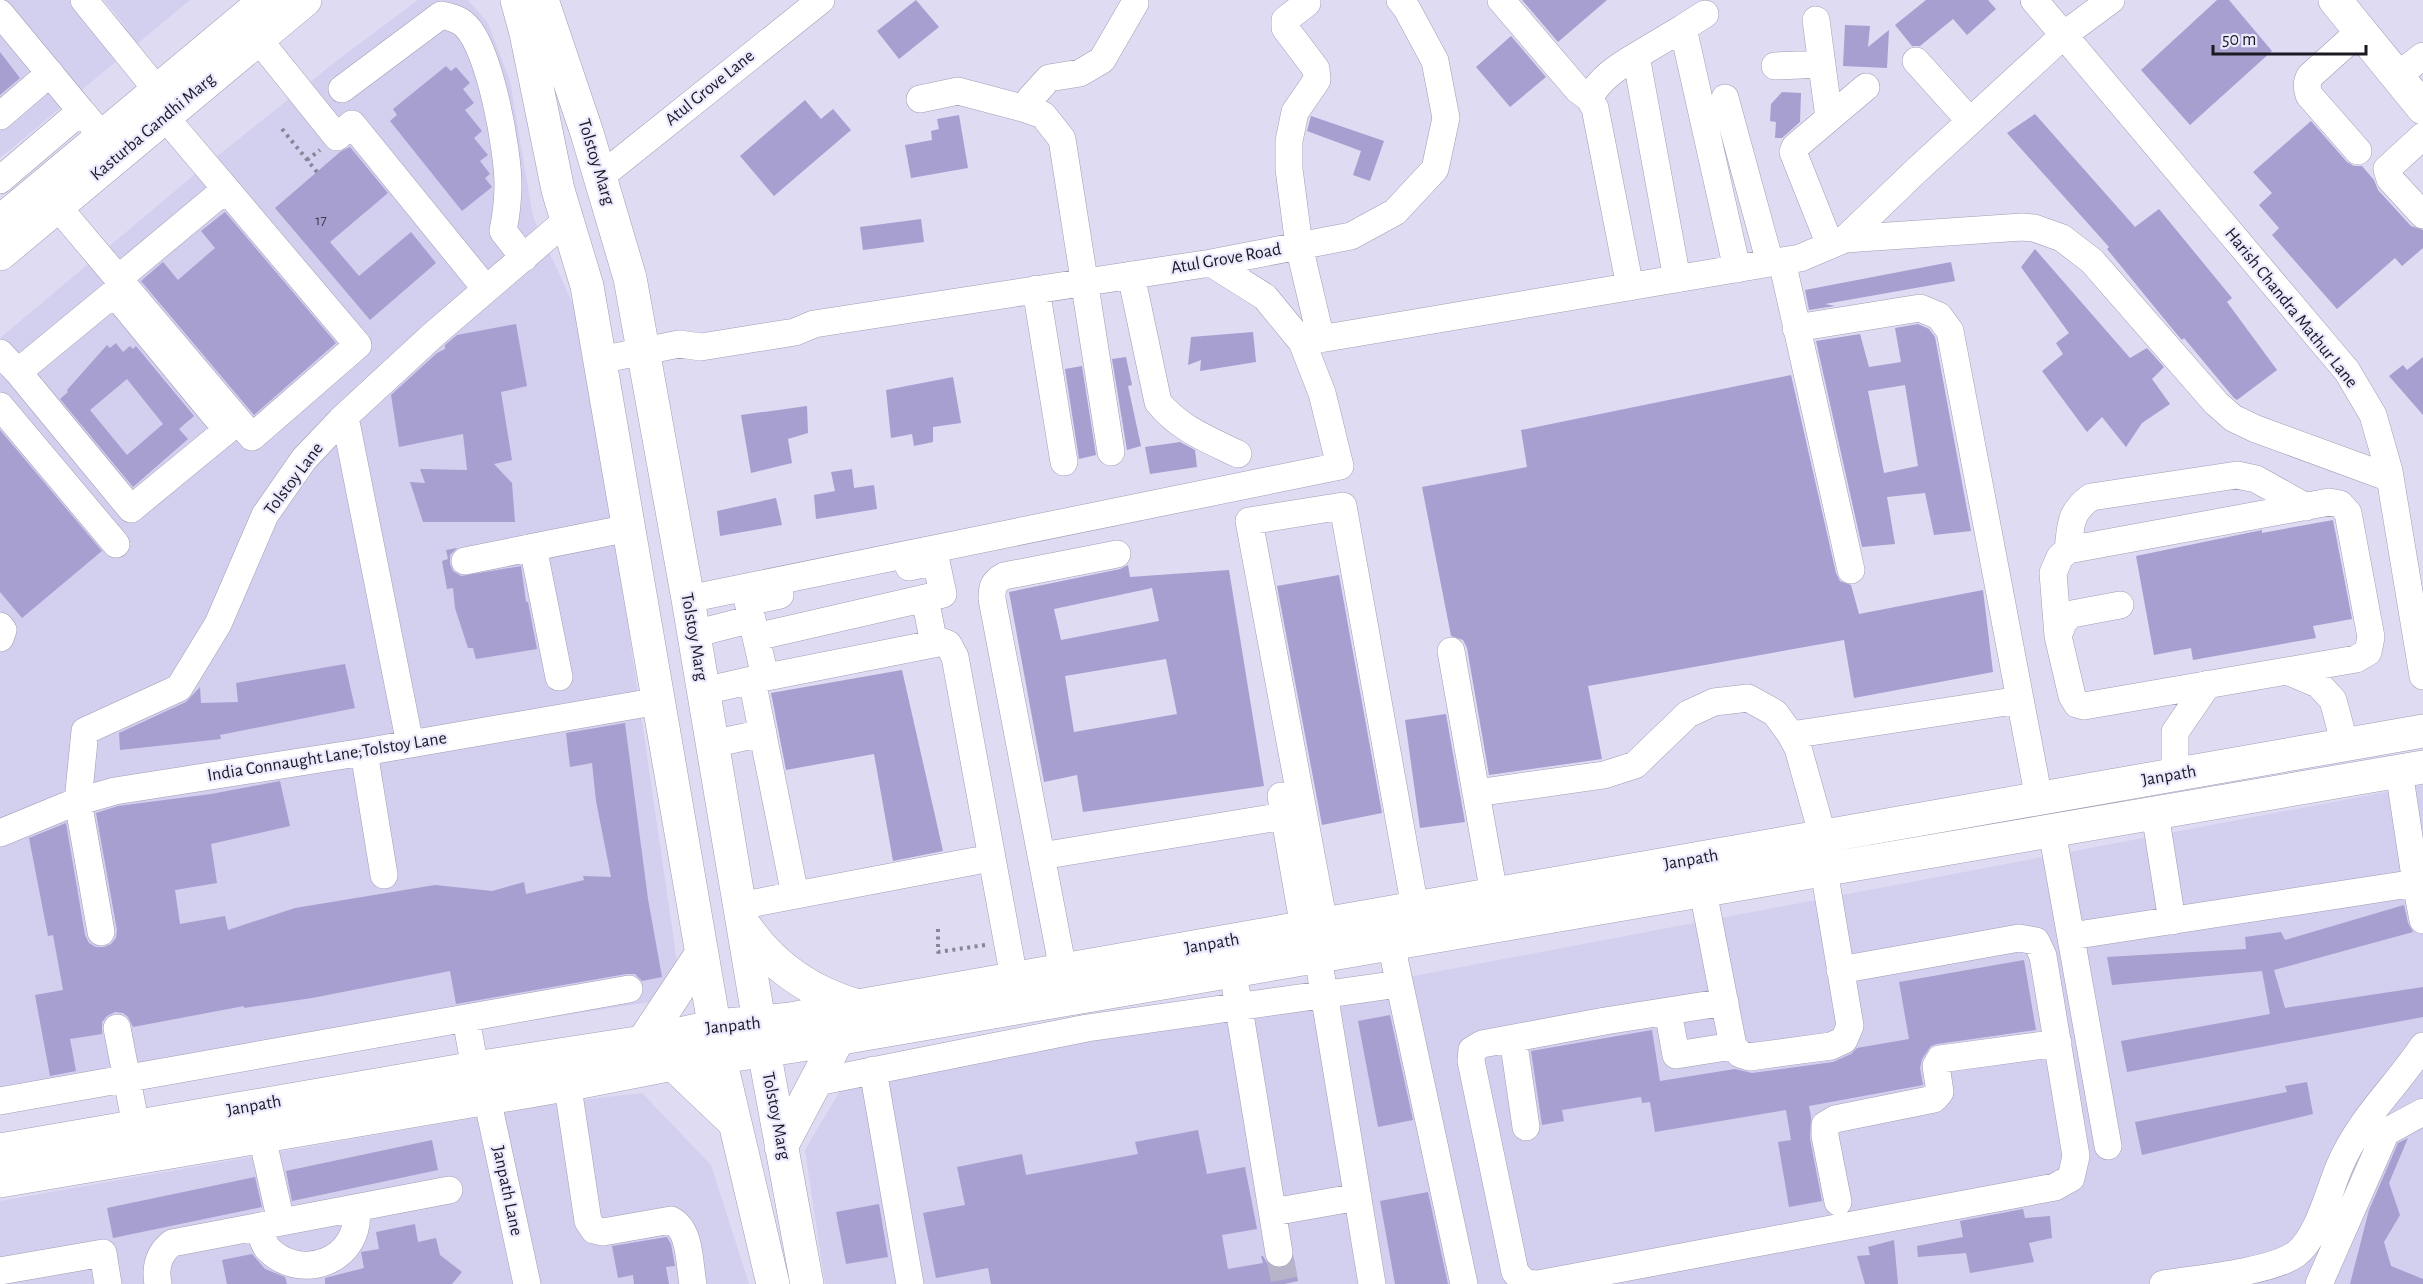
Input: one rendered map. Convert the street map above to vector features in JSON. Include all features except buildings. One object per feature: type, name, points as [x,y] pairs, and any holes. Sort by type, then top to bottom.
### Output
[{"type":"main road","name":"Kasturba Gandhi Marg","points":[[0,222],[102,136],[161,103],[258,39],[305,0]]},
{"type":"main road","points":[[517,0],[558,190],[587,286],[720,1059],[772,1284]]},
{"type":"main road","name":"Tolstoy Marg","points":[[542,0],[587,132],[630,278],[807,1284]]},
{"type":"main road","points":[[557,0],[579,71],[587,132]]},
{"type":"main road","points":[[2335,0],[2423,108]]},
{"type":"main road","name":"Kasturba Gandhi Marg","points":[[0,254],[57,206],[263,1]]},
{"type":"main road","name":"Janpath","points":[[0,1181],[566,1085],[673,1064],[720,1059],[762,1037],[858,1006],[2423,731]]},
{"type":"main road","name":"Janpath","points":[[0,1150],[475,1068],[643,1042],[716,1026],[762,1037],[838,1039],[1084,1012],[1146,986],[2411,769]]},
{"type":"main road","points":[[740,913],[766,954],[790,975],[818,992],[858,1006]]},
{"type":"main road","points":[[643,1042],[702,953]]},
{"type":"main road","points":[[782,1147],[838,1039]]},
{"type":"main road","points":[[673,1064],[735,1123]]},
{"type":"street","points":[[57,206],[252,437],[358,345],[226,189],[84,0]]},
{"type":"street","name":"Atul Grove Lane","points":[[600,177],[821,0]]},
{"type":"street","points":[[688,599],[1340,466],[1311,341],[1289,169],[1289,141],[1295,112],[1317,80],[1316,69],[1285,28],[1286,20],[1307,3],[1307,0]]},
{"type":"street","points":[[1501,0],[1578,90],[1589,98],[1595,108],[1630,287]]},
{"type":"street","name":"Harish Chandra Mathur Lane","points":[[2034,0],[2347,371],[2373,415],[2390,478],[2423,676]]},
{"type":"street","points":[[1838,242],[2065,34],[2111,0]]},
{"type":"street","points":[[1026,109],[1039,88],[1049,78],[1080,73],[1102,60],[1135,3]]},
{"type":"street","name":"Atul Grove Road","points":[[600,360],[679,344],[701,347],[724,344],[795,332],[814,324],[1036,289],[1083,284],[1352,236],[1395,212],[1435,169],[1446,118],[1435,61],[1408,3]]},
{"type":"street","points":[[0,13],[102,136]]},
{"type":"street","points":[[342,89],[441,15],[454,17],[467,27],[480,51],[493,87],[502,137],[508,182],[503,231],[524,258]]},
{"type":"street","points":[[1816,20],[1829,118]]},
{"type":"street","points":[[1589,98],[1598,83],[1608,73],[1694,21],[1737,269]]},
{"type":"street","points":[[2358,151],[2309,95],[2307,81],[2360,31]]},
{"type":"street","points":[[258,39],[337,136],[352,124],[486,289]]},
{"type":"street","points":[[1636,56],[1677,279]]},
{"type":"street","points":[[2397,76],[2423,56]]},
{"type":"street","points":[[1916,61],[1970,121]]},
{"type":"street","points":[[1775,66],[1822,64]]},
{"type":"street","points":[[0,116],[50,74]]},
{"type":"street","points":[[1838,242],[1793,152],[1795,147],[1866,87]]},
{"type":"street","points":[[920,99],[958,91],[1026,109],[1043,115],[1062,139],[1111,452]]},
{"type":"street","points":[[1725,98],[1796,328],[1851,570]]},
{"type":"street","points":[[0,180],[81,111]]},
{"type":"street","points":[[2423,136],[2387,169],[2390,179],[2423,215]]},
{"type":"street","points":[[119,278],[226,189]]},
{"type":"street","name":"Tolstoy Lane","points":[[78,801],[85,731],[179,687],[218,624],[265,514],[304,459],[345,417],[486,289],[567,220]]},
{"type":"street","points":[[1311,341],[1800,258],[1838,242],[2022,226],[2062,238],[2092,261],[2216,403],[2233,418],[2256,429],[2390,478]]},
{"type":"street","points":[[1210,263],[1265,297],[1311,341]]},
{"type":"street","points":[[1131,275],[1158,402],[1167,414],[1190,430],[1238,454]]},
{"type":"street","points":[[1036,289],[1064,462]]},
{"type":"street","points":[[114,292],[227,430],[131,510],[9,363],[114,292]]},
{"type":"street","points":[[1796,328],[1920,308],[1939,316],[1950,331],[2039,799]]},
{"type":"street","points":[[0,405],[116,544]]},
{"type":"street","points":[[345,417],[410,744]]},
{"type":"street","points":[[2340,504],[2356,465]]},
{"type":"street","points":[[2068,550],[2071,523],[2077,508],[2091,497],[2237,475],[2256,479],[2306,507]]},
{"type":"street","points":[[2329,502],[2340,504],[2348,513],[2371,637],[2368,652],[2356,658],[2287,671],[2084,706],[2077,704],[2072,696],[2058,636],[2052,573],[2060,557],[2068,550],[2306,507],[2329,502]]},
{"type":"street","points":[[1314,926],[1249,521],[1343,506],[1415,908]]},
{"type":"street","points":[[465,561],[629,528]]},
{"type":"street","points":[[533,548],[559,677]]},
{"type":"street","points":[[1063,970],[992,599],[992,587],[996,580],[1004,576],[1117,554]]},
{"type":"street","points":[[1239,556],[1284,816],[1314,926]]},
{"type":"street","points":[[694,634],[754,628],[943,594],[936,561],[748,602],[754,628],[763,733],[795,895]]},
{"type":"street","points":[[925,598],[934,644]]},
{"type":"street","points":[[2058,636],[2064,621],[2072,614],[2120,605]]},
{"type":"street","points":[[0,626],[3,630],[0,638]]},
{"type":"street","points":[[704,691],[758,678],[943,642],[948,644],[955,657],[1014,978]]},
{"type":"street","points":[[1451,651],[1494,894]]},
{"type":"street","points":[[2287,671],[2318,684],[2333,700],[2345,745]]},
{"type":"street","points":[[2175,775],[2175,732],[2208,684]]},
{"type":"street","points":[[1476,793],[1604,775],[1635,765],[1688,714],[1714,702],[1748,698],[1775,713],[1791,735],[1798,748],[1823,837]]},
{"type":"street","points":[[1791,735],[2020,700]]},
{"type":"street","name":"India Connaught Lane;Tolstoy Lane","points":[[0,833],[78,801],[115,791],[364,752],[659,701]]},
{"type":"street","points":[[712,744],[763,733]]},
{"type":"street","points":[[364,752],[384,875]]},
{"type":"street","points":[[2411,769],[2416,883],[2423,920]]},
{"type":"street","points":[[78,801],[101,932]]},
{"type":"street","points":[[2156,813],[2172,921]]},
{"type":"street","points":[[1041,856],[1284,816]]},
{"type":"street","points":[[2052,831],[2108,1146]]},
{"type":"street","points":[[740,913],[795,895],[975,861]]},
{"type":"street","points":[[1703,891],[1733,1046],[1740,1054],[1750,1057],[1831,1046],[1844,1040],[1850,1026],[1824,870]]},
{"type":"street","points":[[2071,936],[2416,883]]},
{"type":"street","points":[[1725,1002],[1513,1038],[1482,1044],[1472,1050],[1471,1061],[1515,1272],[1525,1283],[1537,1284],[2055,1187],[2072,1178],[2076,1156],[2043,956],[2036,941],[2019,938],[1840,970]]},
{"type":"street","points":[[1391,944],[1464,1284]]},
{"type":"street","points":[[1318,957],[1372,1284]]},
{"type":"street","points":[[1234,971],[1279,1252]]},
{"type":"street","points":[[817,1082],[873,1070],[1084,1012],[1153,1018],[1400,984]]},
{"type":"street","points":[[1146,986],[1153,1018]]},
{"type":"street","points":[[0,1101],[629,989]]},
{"type":"street","points":[[1668,1011],[1676,1055],[1733,1046]]},
{"type":"street","points":[[466,1019],[475,1068]]},
{"type":"street","points":[[117,1028],[136,1126]]},
{"type":"street","points":[[1513,1038],[1526,1127]]},
{"type":"street","points":[[1838,1202],[1825,1136],[1825,1125],[1835,1119],[1934,1099],[1940,1092],[1936,1066],[1940,1059],[2058,1043]]},
{"type":"street","points":[[2163,1284],[2269,1267],[2296,1254],[2309,1239],[2340,1164],[2358,1129],[2423,1046]]},
{"type":"street","points":[[873,1070],[910,1284]]},
{"type":"street","points":[[566,1085],[588,1221],[594,1230],[603,1232],[671,1220],[679,1224],[684,1232],[693,1284]]},
{"type":"street","name":"Janpath Lane","points":[[487,1098],[527,1284]]},
{"type":"street","points":[[2319,1284],[2386,1132],[2423,1112]]},
{"type":"street","points":[[262,1137],[269,1225],[266,1247],[277,1258],[298,1266],[320,1266],[334,1260],[346,1250],[354,1237],[358,1221],[356,1208]]},
{"type":"street","points":[[158,1284],[158,1263],[164,1250],[172,1243],[449,1190]]},
{"type":"street","points":[[1273,1212],[1358,1197]]},
{"type":"street","points":[[0,1271],[103,1253],[108,1284]]},
{"type":"path","points":[[282,129],[317,172]]},
{"type":"path","points":[[938,929],[938,952],[1007,942]]},
{"type":"shaded area","points":[[0,0],[99,0],[131,33],[104,0],[190,0],[0,158]]},
{"type":"shaded area","points":[[418,0],[468,0],[488,23],[510,81],[533,217],[585,330],[677,962],[650,1002],[0,1104],[0,338],[206,165],[339,59]]},
{"type":"shaded area","points":[[2423,785],[2423,1284],[825,1284],[805,1150],[844,1084]]},
{"type":"shaded area","points":[[642,1093],[711,1165],[749,1284],[0,1284],[0,1201],[570,1101]]},
{"type":"tunnel","points":[[1279,1253],[1285,1284]]}]
